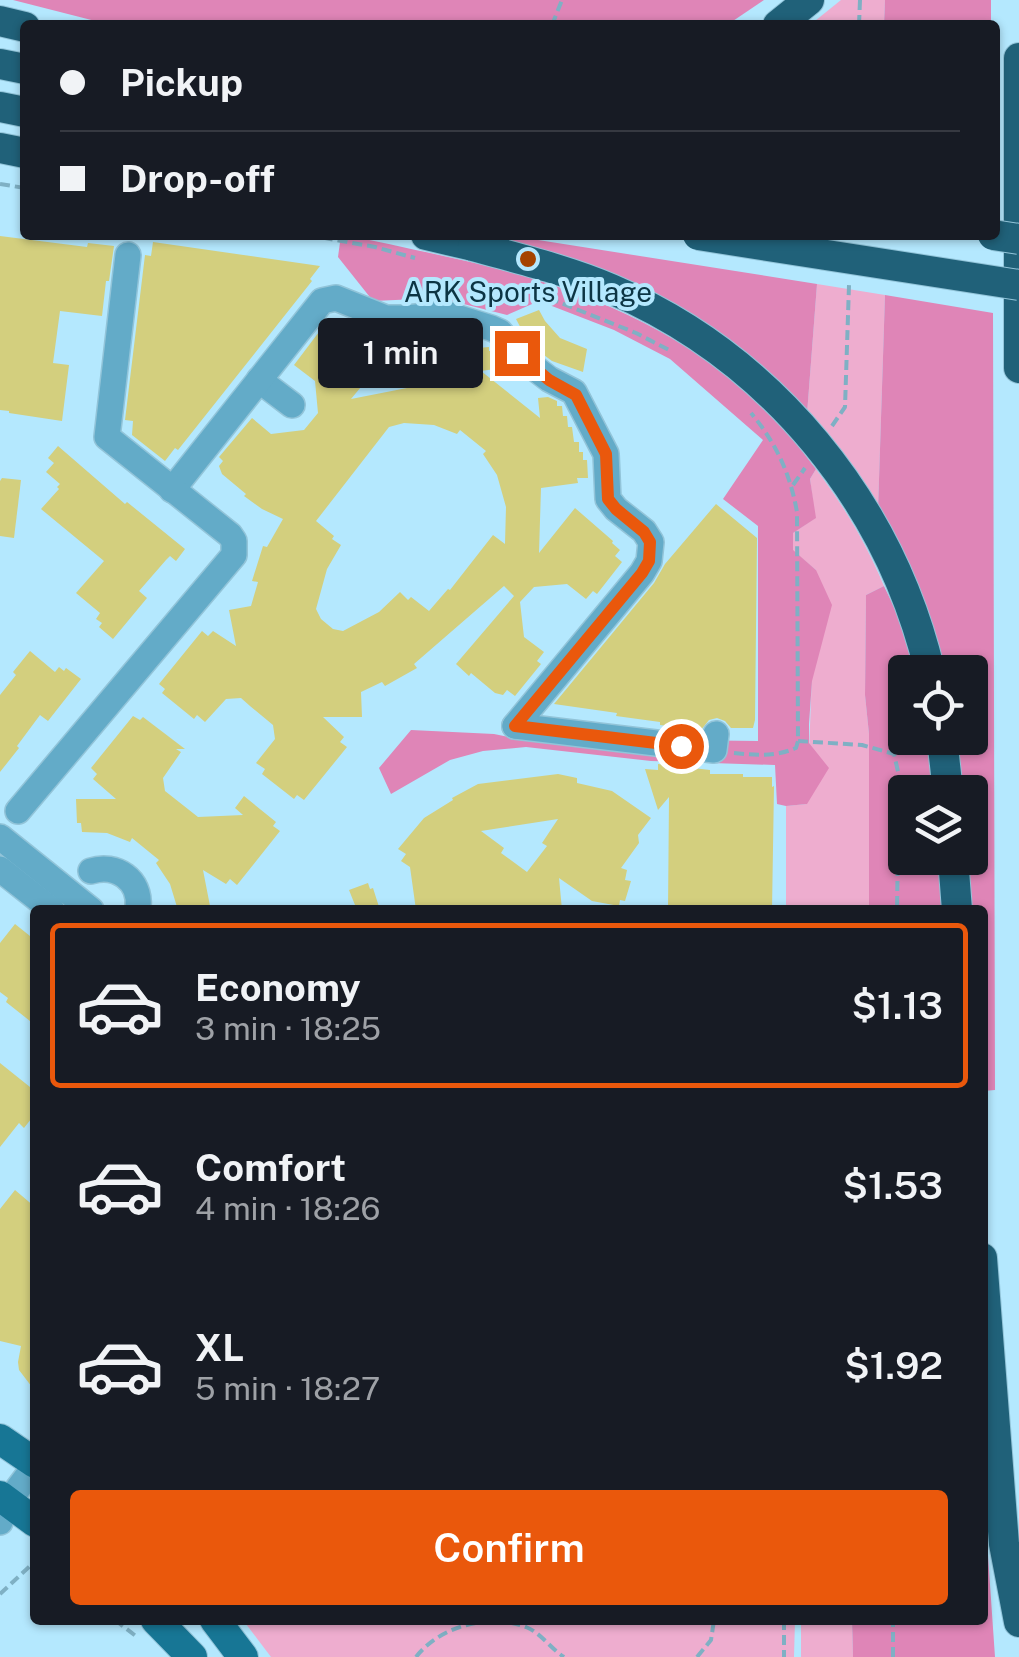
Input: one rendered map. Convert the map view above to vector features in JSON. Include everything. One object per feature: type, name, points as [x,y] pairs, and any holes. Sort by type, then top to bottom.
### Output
[{"type":"highway","points":[[784,20],[809,0]]},
{"type":"highway","points":[[1019,58],[1019,368]]},
{"type":"highway","points":[[730,240],[1019,285]]},
{"type":"highway","points":[[428,248],[552,268],[612,289],[678,323],[734,361],[789,410],[866,511],[906,592],[926,655]]},
{"type":"highway","points":[[954,875],[957,905]]},
{"type":"highway","points":[[988,1336],[1004,1544],[1019,1622]]},
{"type":"main road","points":[[0,1438],[30,1461]]},
{"type":"main road","points":[[3,1507],[30,1518]]},
{"type":"main road","points":[[161,1625],[192,1657]]},
{"type":"main road","points":[[219,1625],[243,1657]]},
{"type":"street","points":[[18,811],[234,555],[230,535],[106,438],[128,255]]},
{"type":"street","points":[[172,490],[248,385],[322,300],[336,298],[393,318],[446,314],[500,332],[521,358],[549,380],[574,392],[606,454],[608,499],[650,542],[649,561],[642,573],[515,726],[714,750],[721,742]]},
{"type":"street","points":[[393,318],[397,367]]},
{"type":"street","points":[[248,385],[292,405]]},
{"type":"street","points":[[0,837],[86,905]]},
{"type":"street","points":[[91,870],[109,868],[126,876],[137,890],[138,905]]},
{"type":"street","points":[[0,869],[46,905]]},
{"type":"street","points":[[3,1507],[30,1472]]},
{"type":"street","points":[[0,1532],[30,1521]]},
{"type":"path","points":[[336,240],[375,247],[428,248]]},
{"type":"path","points":[[824,439],[845,407],[850,273]]},
{"type":"path","points":[[520,286],[669,350]]},
{"type":"path","points":[[721,742],[762,756],[787,752],[796,748],[798,741],[797,512],[783,460],[750,411]]},
{"type":"path","points":[[792,487],[813,455]]},
{"type":"path","points":[[798,741],[862,745],[894,754],[899,776],[897,905]]},
{"type":"path","points":[[0,1594],[30,1565]]},
{"type":"path","points":[[416,1657],[433,1639],[471,1625]]},
{"type":"path","points":[[516,1625],[538,1634],[564,1657]]},
{"type":"path","points":[[697,1657],[711,1640],[713,1625]]},
{"type":"path","points":[[784,1625],[784,1657]]},
{"type":"path","points":[[893,1625],[893,1657]]},
{"type":"shaded area","points":[[13,0],[764,0],[734,20],[91,20]]},
{"type":"shaded area","points":[[841,0],[885,0],[884,20],[816,20]]},
{"type":"shaded area","points":[[885,0],[991,0],[991,20],[884,20]]},
{"type":"shaded area","points":[[340,240],[368,240],[487,266],[578,294],[664,333],[704,358],[742,387],[788,432],[816,469],[810,479],[816,518],[793,533],[793,550],[816,570],[832,605],[812,681],[809,724],[809,743],[829,768],[807,804],[777,804],[775,765],[651,761],[526,747],[483,751],[450,760],[391,794],[379,768],[411,730],[513,738],[758,741],[758,526],[723,499],[763,440],[670,359],[614,330],[539,301],[507,315],[440,298],[373,301],[338,257]]},
{"type":"shaded area","points":[[486,240],[539,240],[817,284],[807,414],[780,382],[689,315]]},
{"type":"shaded area","points":[[817,284],[885,295],[878,510],[807,414]]},
{"type":"shaded area","points":[[885,295],[993,313],[995,1090],[988,1091],[988,905],[964,905],[961,875],[988,875],[988,775],[953,775],[952,755],[988,755],[988,655],[932,655],[878,510]]},
{"type":"shaded area","points":[[816,469],[854,525],[884,586],[866,595],[869,905],[786,905],[786,806],[807,804],[816,570],[793,551],[793,533],[815,518],[810,479]]},
{"type":"shaded area","points":[[884,586],[905,630],[912,655],[888,655],[888,755],[929,755],[931,775],[888,775],[888,875],[940,875],[943,905],[869,905],[869,734],[865,695],[866,595]]},
{"type":"shaded area","points":[[988,1556],[995,1657],[853,1657],[852,1625],[988,1625]]},
{"type":"shaded area","points":[[247,1625],[795,1625],[794,1657],[271,1657]]},
{"type":"shaded area","points":[[801,1625],[852,1625],[853,1657],[801,1657]]},
{"type":"building","points":[[0,236],[87,247],[88,243],[114,246],[102,316],[60,311],[53,363],[69,365],[62,421],[0,410]]},
{"type":"building","points":[[153,242],[320,266],[178,450],[175,448],[165,461],[132,435],[133,421],[125,420],[145,255],[151,256]]},
{"type":"building","points":[[539,310],[560,338],[587,349],[583,372],[552,361],[525,336],[516,319]]},
{"type":"building","points":[[335,321],[379,351],[380,364],[351,399],[412,387],[412,336],[430,334],[440,340],[449,338],[450,343],[466,342],[466,346],[477,344],[478,348],[495,351],[502,368],[481,371],[540,418],[538,398],[557,401],[563,416],[567,416],[568,427],[572,427],[574,442],[579,442],[583,460],[587,460],[588,478],[541,488],[539,553],[575,508],[613,541],[620,550],[615,556],[622,562],[597,594],[593,591],[586,599],[567,584],[534,587],[520,602],[524,637],[544,652],[537,661],[541,664],[515,696],[507,690],[503,695],[495,693],[456,664],[514,596],[504,586],[414,664],[417,668],[385,686],[382,682],[361,692],[362,717],[323,717],[344,737],[340,742],[347,747],[304,800],[297,795],[294,799],[262,774],[265,769],[256,763],[275,739],[273,725],[241,698],[226,699],[205,722],[197,715],[194,719],[162,693],[165,689],[159,684],[202,631],[208,636],[213,631],[236,646],[229,610],[251,606],[258,582],[252,581],[263,546],[267,547],[283,519],[244,496],[222,474],[219,466],[223,461],[219,457],[252,418],[271,434],[304,430],[318,413],[315,381],[294,365],[325,324],[329,328]],"holes":[[[404,423],[434,425],[457,434],[460,430],[486,451],[483,454],[497,475],[506,507],[505,544],[493,535],[429,611],[400,592],[379,612],[343,631],[333,629],[316,609],[327,569],[341,545],[316,521],[389,427]]]},
{"type":"building","points":[[58,446],[185,549],[176,561],[170,556],[139,591],[147,598],[113,639],[99,627],[102,623],[96,619],[100,613],[76,593],[104,561],[41,509],[59,489],[60,484],[46,472],[54,463],[48,458]]},
{"type":"building","points":[[2,478],[21,480],[14,538],[0,536]]},
{"type":"building","points":[[716,504],[757,538],[753,728],[731,728],[717,718],[709,720],[701,730],[554,704],[654,583],[665,564]]},
{"type":"building","points":[[30,651],[55,672],[59,667],[64,671],[66,668],[81,679],[48,721],[40,715],[0,772],[0,695]]},
{"type":"building","points":[[133,716],[140,720],[143,717],[185,749],[176,749],[181,752],[163,778],[165,791],[198,817],[243,815],[235,808],[244,796],[276,822],[273,826],[280,831],[237,885],[230,879],[226,884],[203,870],[210,905],[176,905],[170,884],[156,863],[159,860],[132,838],[130,842],[107,833],[82,832],[81,823],[77,823],[76,799],[116,799],[93,779],[97,774],[91,768]]},
{"type":"building","points":[[658,764],[710,770],[710,774],[772,777],[772,905],[668,905],[669,797],[658,810],[645,769],[658,770]]},
{"type":"building","points":[[558,774],[612,791],[651,818],[621,868],[627,870],[625,880],[631,881],[625,901],[614,905],[592,901],[559,878],[562,905],[415,905],[410,867],[401,861],[406,854],[398,849],[424,818],[478,784]],"holes":[[[558,819],[542,843],[547,846],[527,872],[501,853],[504,848],[481,831]]]},
{"type":"building","points":[[368,883],[378,905],[355,905],[349,890]]},
{"type":"building","points":[[15,924],[30,936],[30,1021],[6,1002],[8,998],[0,992],[0,943]]},
{"type":"building","points":[[0,1063],[30,1087],[30,1120],[24,1128],[19,1123],[0,1147]]},
{"type":"building","points":[[15,1190],[30,1203],[30,1384],[19,1370],[21,1346],[0,1341],[0,1209]]},
{"type":"place","name":"ARK Sports Village","points":[[528,259]]},
{"type":"route","points":[[517,353],[549,380],[576,395],[606,454],[608,499],[640,527],[652,548],[642,573],[515,726],[681,746]]}]
